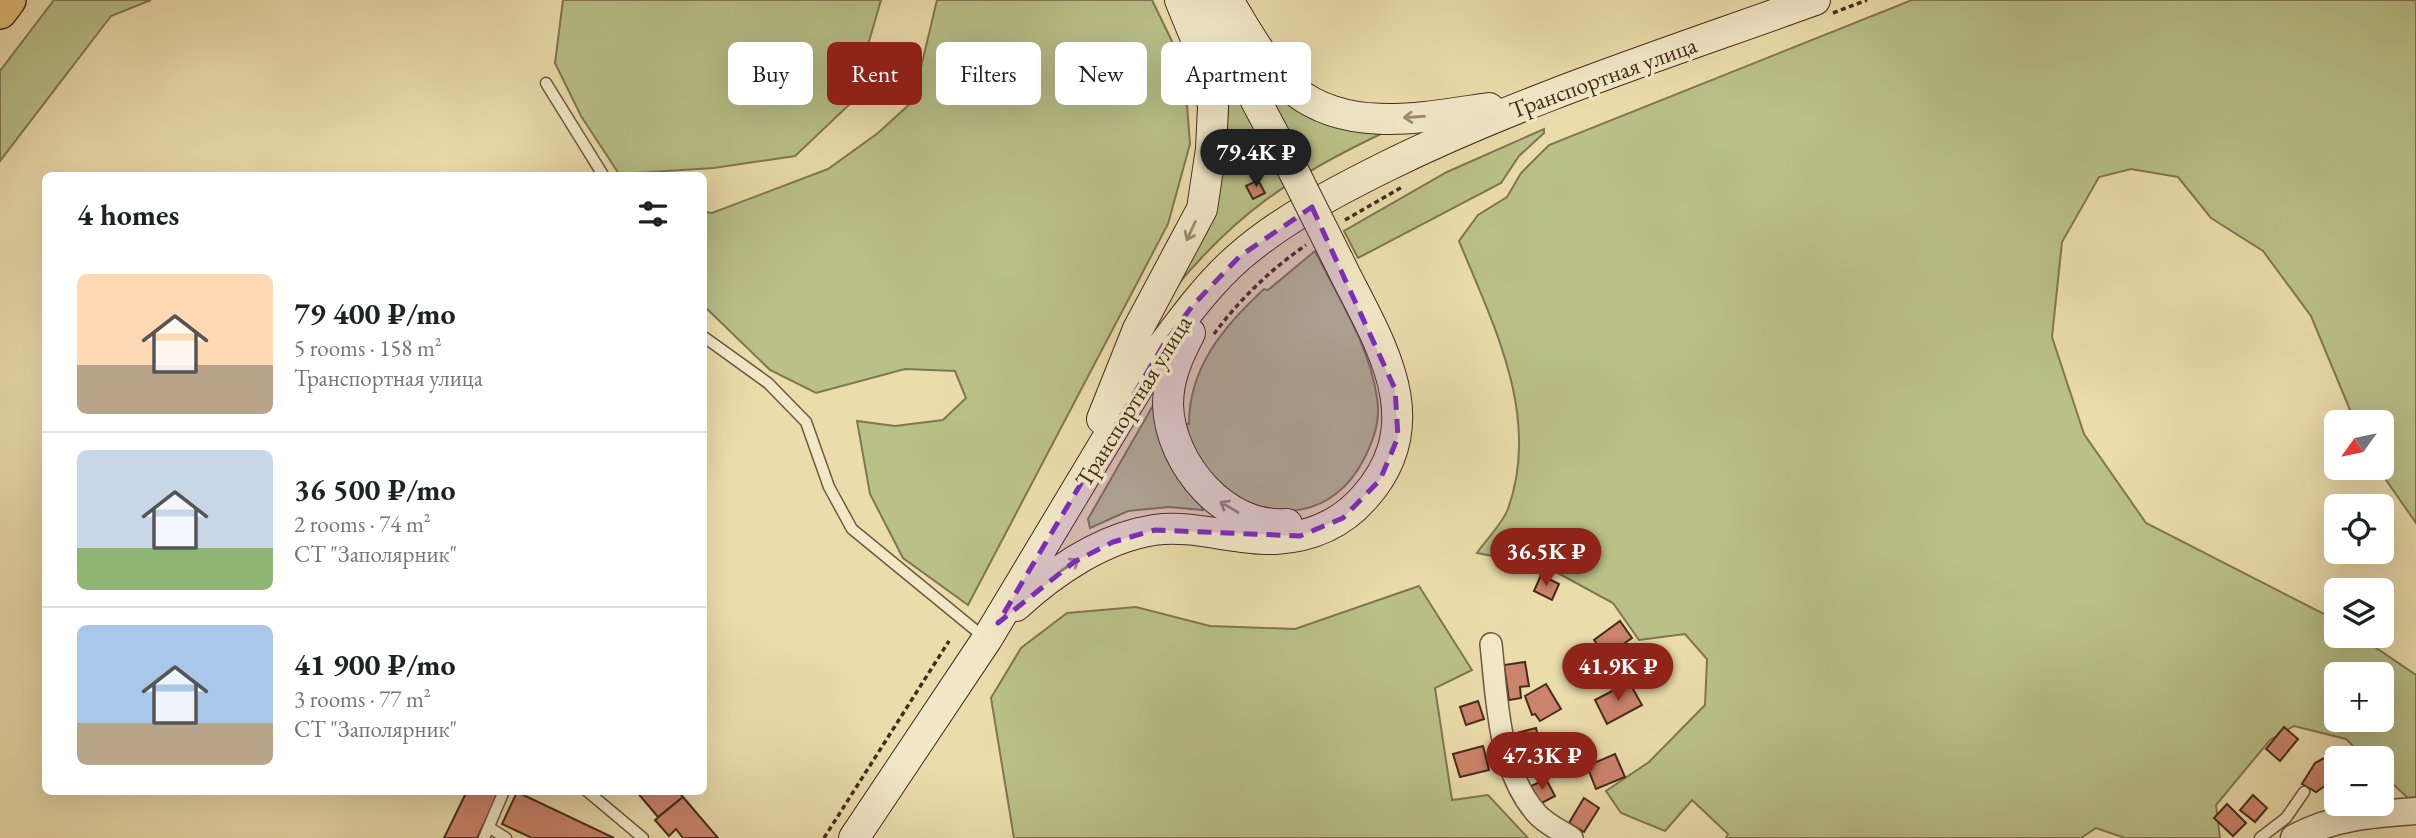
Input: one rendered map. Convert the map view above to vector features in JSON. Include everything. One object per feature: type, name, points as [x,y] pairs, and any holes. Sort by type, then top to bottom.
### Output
[{"type":"highway","points":[[0,12],[9,0]]},
{"type":"main road","points":[[1071,498],[1138,329],[1202,209],[1212,149],[1213,107],[1205,61],[1180,0]]},
{"type":"main road","points":[[993,631],[1031,592],[1074,562],[1113,542],[1155,530],[1200,530],[1243,538],[1300,536],[1322,530],[1343,518],[1381,480],[1398,438],[1395,389],[1338,260],[1202,0]]},
{"type":"main road","points":[[1228,0],[1270,62],[1293,90],[1320,108],[1346,117],[1400,118],[1531,103]]},
{"type":"main road","name":"Транспортная улица","points":[[853,838],[993,631],[1164,344],[1193,305],[1240,256],[1282,225],[1356,182],[1443,138],[1531,103],[1822,7]]},
{"type":"main road","points":[[1240,256],[1191,332],[1176,360],[1171,380],[1170,424],[1190,469],[1209,493],[1228,508],[1263,522],[1284,524],[1333,511],[1381,480]]},
{"type":"street","points":[[1491,644],[1500,716],[1512,771],[1522,795],[1539,816],[1572,838]]},
{"type":"street","points":[[2294,838],[2316,826],[2347,818],[2416,811]]},
{"type":"lane","points":[[546,83],[601,172]]},
{"type":"lane","points":[[707,339],[768,383],[806,422],[829,487],[852,529],[993,631]]},
{"type":"lane","points":[[2260,838],[2286,818],[2304,792]]},
{"type":"lane","points":[[503,795],[487,833],[506,838]]},
{"type":"lane","points":[[592,795],[643,838]]},
{"type":"path","points":[[1822,7],[1867,0]]},
{"type":"path","points":[[1340,223],[1409,183]]},
{"type":"path","points":[[1209,341],[1237,305],[1260,283],[1317,239]]},
{"type":"path","points":[[824,838],[948,641]]},
{"type":"highlighted area","points":[[1312,207],[1395,389],[1398,437],[1380,480],[1343,518],[1300,536],[1155,530],[1113,542],[1074,562],[998,623],[1164,344],[1193,305],[1240,256]]},
{"type":"green space","points":[[54,0],[151,0],[111,16],[0,161],[0,71]]},
{"type":"green space","points":[[563,0],[881,0],[869,42],[827,42],[827,105],[849,105],[795,156],[714,168],[618,172],[581,116],[555,63]]},
{"type":"green space","points":[[937,0],[1152,0],[1172,42],[1161,42],[1161,105],[1187,105],[1190,144],[1168,224],[968,605],[903,558],[870,494],[857,421],[895,426],[943,420],[966,398],[955,371],[905,369],[816,393],[770,370],[707,309],[707,212],[712,213],[828,169],[878,133],[909,105],[922,105],[922,63]]},
{"type":"green space","points":[[1912,0],[2416,0],[2416,523],[2386,480],[2394,480],[2394,410],[2350,410],[2311,316],[2263,251],[2211,218],[2178,177],[2131,169],[2099,177],[2062,242],[2052,337],[2084,434],[2146,523],[2324,614],[2324,648],[2376,648],[2416,675],[2416,797],[2408,798],[2394,785],[2394,746],[2353,746],[2346,739],[2294,726],[2270,740],[2216,805],[2220,838],[2125,838],[2096,828],[2081,838],[1726,838],[1728,834],[1692,800],[1665,831],[1621,813],[1606,791],[1649,762],[1705,705],[1707,659],[1685,634],[1639,640],[1613,603],[1545,566],[1477,553],[1508,509],[1517,475],[1519,440],[1509,372],[1499,339],[1459,241],[1478,215],[1507,197],[1521,173],[1549,145]]},
{"type":"green space","points":[[1311,89],[1387,131],[1322,164],[1268,199],[1218,240],[1170,294],[1222,168],[1227,105],[1311,105]]},
{"type":"green space","points":[[1544,129],[1544,133],[1519,156],[1501,183],[1358,258],[1344,231],[1447,172]]},
{"type":"green space","points":[[1315,251],[1352,322],[1368,360],[1377,398],[1377,422],[1374,437],[1364,459],[1351,479],[1336,494],[1319,504],[1300,510],[1281,511],[1241,499],[1205,474],[1196,460],[1185,424],[1189,424],[1195,384],[1202,366],[1223,333],[1264,289],[1268,290]]},
{"type":"green space","points":[[1159,395],[1203,510],[1169,507],[1128,511],[1090,528],[1088,519]]},
{"type":"green space","points":[[1419,586],[1472,670],[1435,688],[1452,800],[1488,795],[1528,838],[1014,838],[991,698],[1021,648],[1067,613],[1136,607],[1210,626],[1295,629]]},
{"type":"building","points":[[1258,180],[1265,193],[1253,199],[1246,186]]},
{"type":"building","points":[[1541,575],[1559,584],[1552,600],[1534,591]]},
{"type":"building","points":[[1620,621],[1632,638],[1606,656],[1594,640]]},
{"type":"building","points":[[1525,662],[1529,686],[1520,687],[1521,698],[1509,700],[1504,665]]},
{"type":"building","points":[[1629,682],[1642,705],[1607,724],[1595,700]]},
{"type":"building","points":[[1546,684],[1561,709],[1540,721],[1535,714],[1532,715],[1525,696]]},
{"type":"building","points":[[1478,701],[1484,719],[1466,725],[1460,707]]},
{"type":"building","points":[[2284,727],[2298,739],[2280,761],[2266,749]]},
{"type":"building","points":[[1536,728],[1543,757],[1519,762],[1513,734]]},
{"type":"building","points":[[1483,746],[1489,770],[1460,777],[1453,754]]},
{"type":"building","points":[[1615,754],[1625,777],[1596,789],[1587,766]]},
{"type":"building","points":[[2324,758],[2324,787],[2316,792],[2302,784],[2315,763]]},
{"type":"building","points":[[1546,779],[1555,796],[1538,805],[1529,787]]},
{"type":"building","points":[[465,795],[498,795],[477,838],[444,838]]},
{"type":"building","points":[[516,795],[523,795],[614,838],[532,838],[502,824]]},
{"type":"building","points":[[639,795],[681,795],[683,797],[658,817]]},
{"type":"building","points":[[2253,795],[2267,808],[2255,822],[2240,810]]},
{"type":"building","points":[[683,797],[718,838],[683,838],[676,829],[669,836],[655,820]]},
{"type":"building","points":[[1584,798],[1599,808],[1584,832],[1569,823]]},
{"type":"building","points":[[2227,804],[2246,823],[2233,836],[2214,818]]}]
